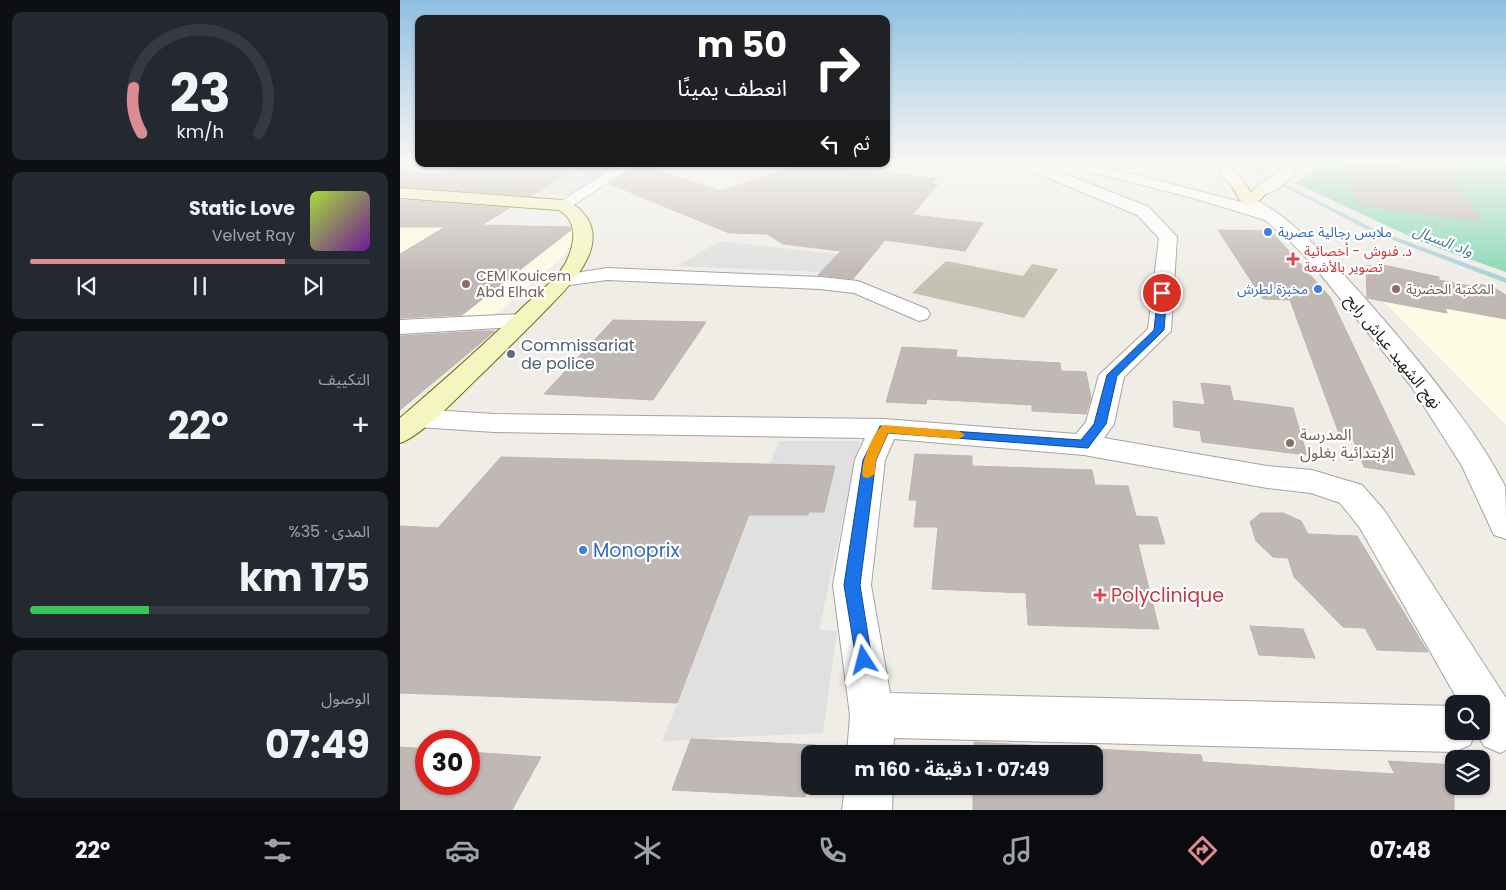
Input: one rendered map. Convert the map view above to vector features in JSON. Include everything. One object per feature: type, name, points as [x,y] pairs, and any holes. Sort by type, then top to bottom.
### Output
[{"type":"main road","points":[[409,425],[522,322],[562,280],[578,257],[584,230],[579,217],[563,205],[479,199]]},
{"type":"street","points":[[563,205],[573,199]]},
{"type":"street","points":[[1084,445],[1100,424],[1112,375],[1159,330],[1168,237],[1143,211],[1115,199]]},
{"type":"street","points":[[1212,199],[1274,218]]},
{"type":"street","name":"نهج الشهيد عياش رابح","points":[[1255,199],[1274,218],[1295,233],[1428,389],[1494,492],[1506,526]]},
{"type":"street","points":[[562,280],[607,274],[820,283],[858,287],[919,314]]},
{"type":"street","points":[[400,328],[522,322]]},
{"type":"street","points":[[409,425],[494,424],[884,429],[1084,445],[1268,477],[1312,482],[1351,494],[1372,519],[1496,730]]},
{"type":"street","points":[[884,429],[870,460],[852,585],[871,735],[1445,729]]},
{"type":"street","points":[[867,810],[868,795]]},
{"type":"shaded area","name":"CEM Kouicem Abd Elhak","points":[[440,207],[513,208],[486,225],[579,228],[565,255],[497,313],[450,319],[400,317],[400,229]]},
{"type":"shaded area","points":[[719,241],[838,254],[820,272],[678,266]]},
{"type":"shaded area","points":[[946,261],[1023,276],[1032,264],[1058,269],[1024,318],[912,293]]},
{"type":"shaded area","points":[[1382,300],[1446,312],[1445,308],[1506,316],[1506,425]]},
{"type":"shaded area","points":[[779,441],[860,441],[819,630],[837,631],[823,733],[662,742]]},
{"type":"green space","points":[[1329,199],[1506,199],[1506,272],[1424,243]]},
{"type":"building","points":[[646,199],[926,199],[912,215],[983,223],[965,251],[885,240],[853,279],[818,275],[841,251],[783,244],[767,234],[729,233]]},
{"type":"building","points":[[1357,199],[1466,199],[1481,221],[1359,205]]},
{"type":"building","name":"CEM Kouicem Abd Elhak","points":[[400,200],[510,208],[482,225],[570,227],[571,230],[462,315],[400,318],[400,254],[445,227],[400,227]]},
{"type":"building","points":[[1218,230],[1271,231],[1330,297],[1415,475],[1364,467],[1354,441],[1341,439],[1290,300],[1263,299]]},
{"type":"building","points":[[1383,265],[1439,277],[1439,280],[1470,286],[1474,284],[1484,285],[1496,289],[1506,295],[1506,319],[1445,308],[1447,313],[1367,298],[1366,266]]},
{"type":"building","points":[[613,320],[706,322],[653,400],[544,394]]},
{"type":"building","points":[[495,331],[400,410],[400,336]]},
{"type":"building","points":[[902,347],[957,350],[956,357],[1060,363],[1061,371],[1086,372],[1091,398],[1086,414],[1032,411],[1032,405],[927,399],[926,404],[886,402]]},
{"type":"building","points":[[1201,383],[1230,386],[1233,400],[1293,408],[1307,455],[1202,442],[1200,431],[1174,427],[1173,401],[1205,405]]},
{"type":"building","points":[[915,454],[972,456],[972,466],[1092,470],[1095,485],[1128,486],[1136,516],[1157,517],[1165,544],[1138,544],[1159,629],[1028,625],[1026,593],[932,589],[938,527],[914,527],[917,500],[909,500]]},
{"type":"building","points":[[501,457],[835,466],[824,512],[809,512],[808,515],[749,515],[677,703],[400,693],[400,526],[438,528]]},
{"type":"building","points":[[1261,513],[1283,513],[1301,521],[1308,534],[1357,536],[1428,652],[1377,650],[1365,628],[1343,627],[1294,577],[1288,558],[1273,557],[1256,541],[1250,522]]},
{"type":"building","points":[[1250,626],[1303,629],[1315,658],[1259,655]]},
{"type":"building","points":[[691,739],[816,745],[801,745],[801,795],[805,795],[805,797],[672,790]]},
{"type":"building","points":[[974,742],[1026,745],[974,745]]},
{"type":"building","points":[[400,747],[415,748],[415,795],[480,795],[480,753],[541,757],[512,810],[400,810]]},
{"type":"building","points":[[1103,749],[1201,755],[1203,762],[1395,774],[1388,761],[1445,764],[1445,795],[1454,795],[1454,810],[973,810],[973,795],[1103,795]]},
{"type":"waterway","name":"واد السيال","points":[[1311,199],[1374,231],[1506,281]]},
{"type":"slow traffic","points":[[868,474],[870,460],[884,429],[959,435]]},
{"type":"place","name":"ملابس رجالية عصرية","points":[[1268,232]]},
{"type":"place","name":"د. فنوش - أخصائية تصوير بالأشعة","points":[[1293,259]]},
{"type":"place","name":"CEM Kouicem Abd Elhak","points":[[466,284]]},
{"type":"place","name":"مخبزة لطرش","points":[[1318,289]]},
{"type":"place","name":"المكتبة الحضرية","points":[[1396,289]]},
{"type":"place","name":"Commissariat de police","points":[[511,354]]},
{"type":"place","name":"المدرسة الإبتدائية بغلول","points":[[1290,443]]},
{"type":"place","name":"Monoprix","points":[[583,550]]},
{"type":"place","name":"Polyclinique","points":[[1100,595]]},
{"type":"route","points":[[864,660],[852,585],[870,460],[884,429],[1084,445],[1100,424],[1112,375],[1159,330],[1162,293]]}]
